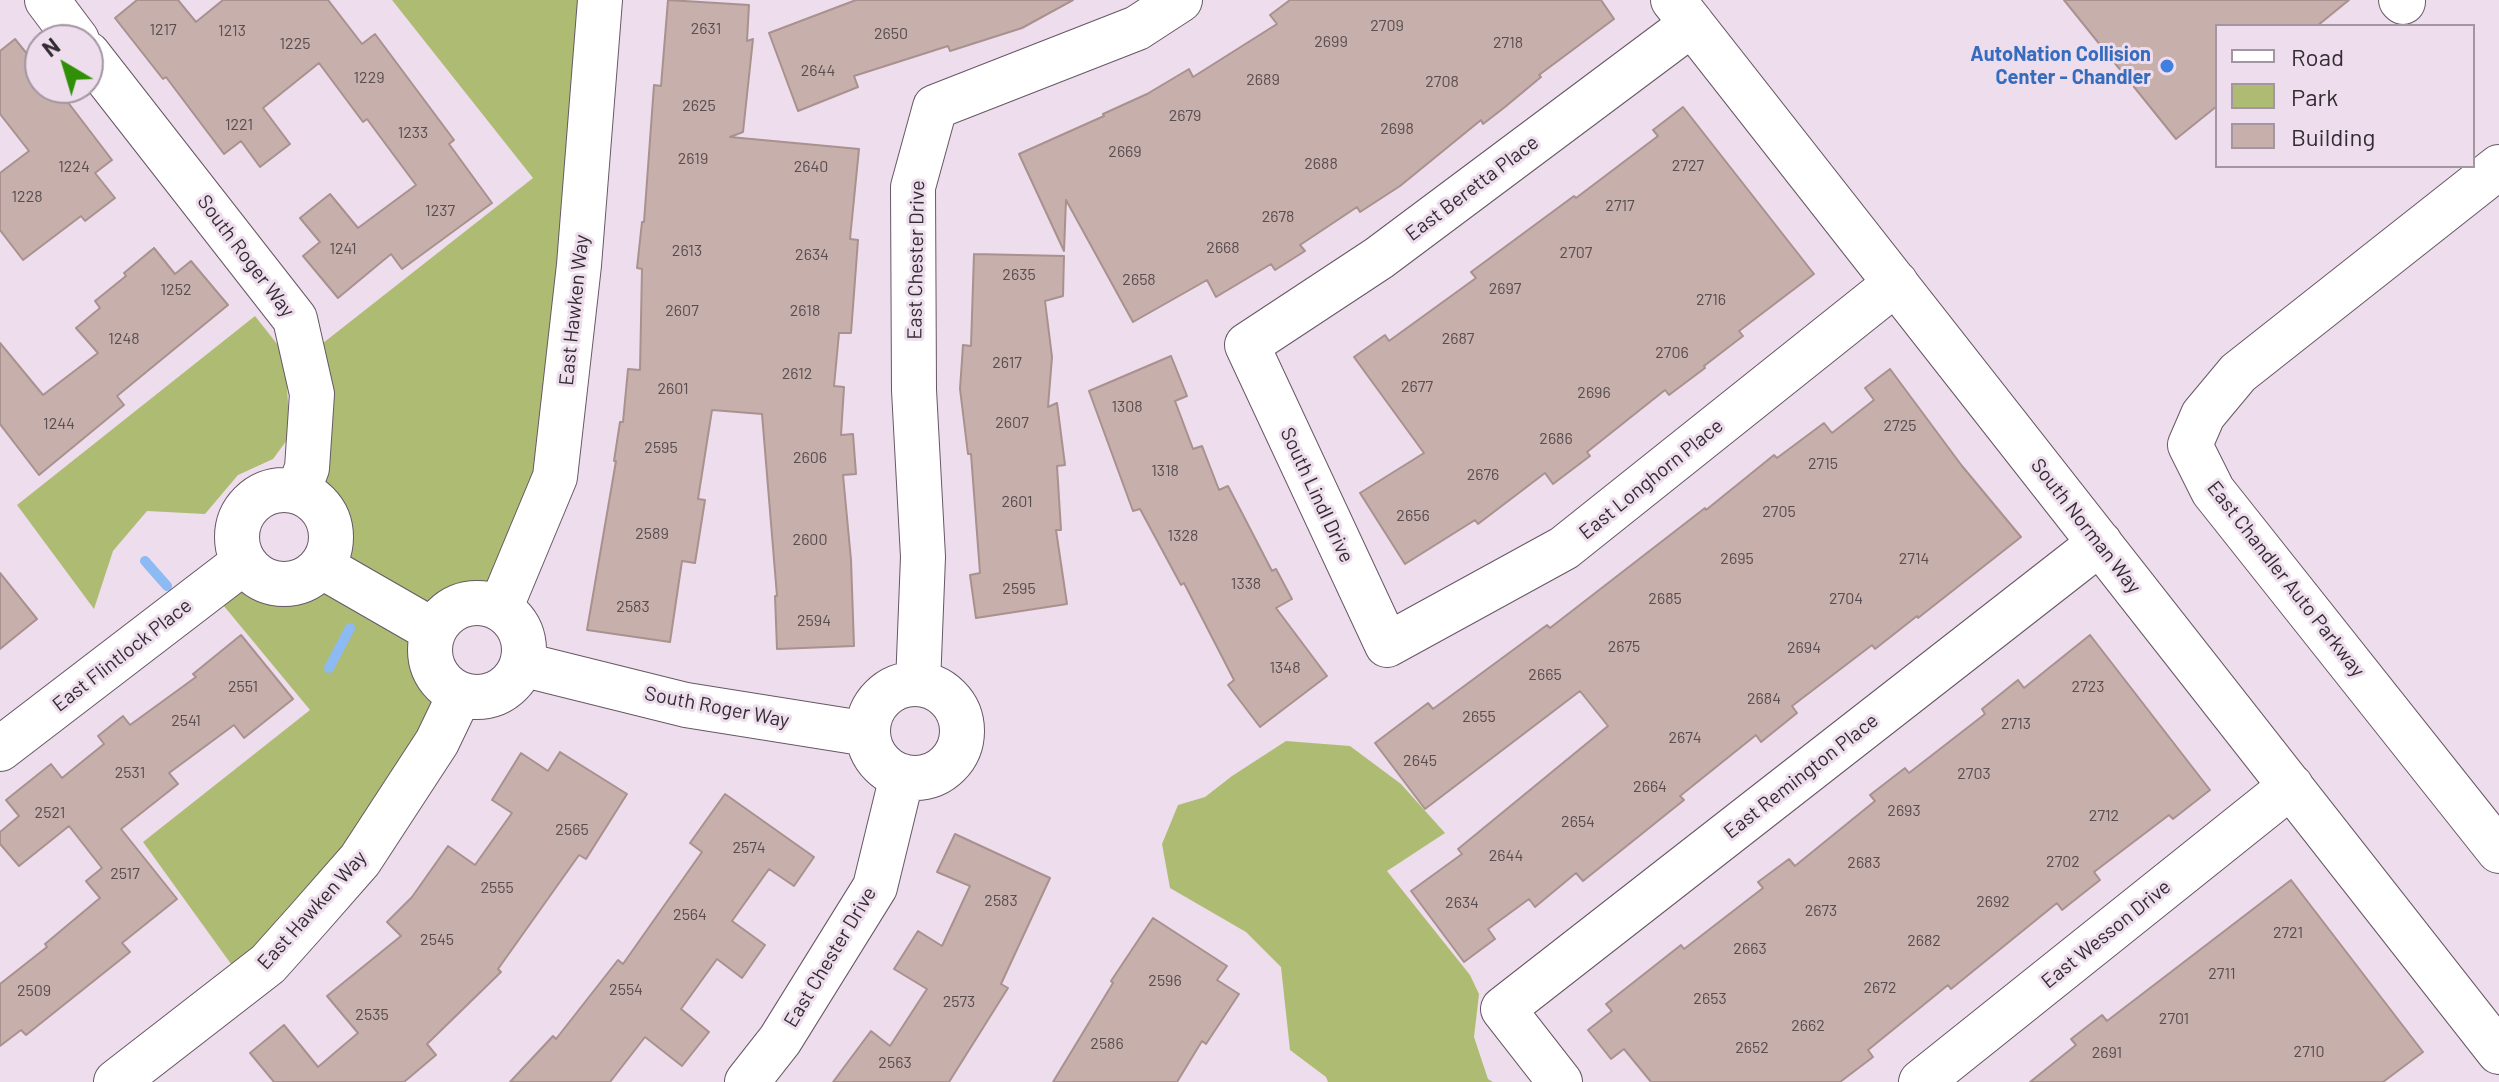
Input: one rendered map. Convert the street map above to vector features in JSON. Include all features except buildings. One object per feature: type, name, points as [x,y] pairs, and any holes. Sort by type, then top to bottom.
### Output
[{"type":"street","points":[[47,0],[65,24]]},
{"type":"street","name":"East Hawken Way","points":[[500,609],[555,477],[579,265],[600,0]]},
{"type":"street","name":"East Chester Drive","points":[[918,684],[923,557],[914,390],[913,187],[935,107],[1137,28],[1180,0]]},
{"type":"street","name":"South Norman Way","points":[[1683,12],[2499,1052]]},
{"type":"street","name":"East Beretta Place","points":[[1247,345],[1379,258],[1683,12]]},
{"type":"street","name":"South Roger Way","points":[[104,74],[295,319],[312,394],[307,468],[298,492]]},
{"type":"street","name":"East Chandler Auto Parkway","points":[[2499,167],[2238,373],[2203,415],[2190,445],[2213,491],[2499,851]]},
{"type":"street","name":"East Longhorn Place","points":[[1387,645],[1564,548],[1896,283]]},
{"type":"street","name":"South Lindl Drive","points":[[1247,345],[1387,645]]},
{"type":"street","points":[[281,490],[298,492],[322,509],[329,523],[331,538],[328,553],[321,566],[296,583],[281,585],[266,581],[253,573],[237,547],[237,531],[242,515],[252,502],[266,494],[281,490]]},
{"type":"street","name":"East Remington Place","points":[[1560,1082],[1503,1009],[2100,543]]},
{"type":"street","name":"East Flintlock Place","points":[[0,749],[244,562]]},
{"type":"street","points":[[321,566],[434,631]]},
{"type":"street","points":[[470,603],[500,609],[520,630],[523,659],[519,672],[500,691],[487,696],[460,694],[437,675],[431,661],[430,646],[434,631],[443,618],[470,603]]},
{"type":"street","name":"South Roger Way","points":[[523,659],[537,668],[686,705],[868,734]]},
{"type":"street","points":[[918,684],[933,687],[947,696],[957,708],[962,723],[962,739],[957,754],[946,766],[933,775],[917,778],[902,776],[878,760],[868,734],[870,718],[877,704],[888,693],[902,685],[918,684]]},
{"type":"street","name":"East Hawken Way","points":[[116,1082],[268,964],[360,860],[437,742],[460,694]]},
{"type":"street","name":"East Chester Drive","points":[[747,1082],[780,1040],[875,887],[902,776]]},
{"type":"street","name":"East Wesson Drive","points":[[1921,1082],[2291,786]]},
{"type":"street","points":[[2482,1082],[2499,1069]]},
{"type":"green space","points":[[392,0],[600,0],[555,477],[485,604],[470,604],[455,609],[443,618],[430,646],[431,661],[437,675],[460,694],[244,982],[143,842],[310,710],[209,588],[253,573],[281,585],[296,583],[310,576],[328,553],[331,538],[329,523],[322,509],[311,499],[304,358],[533,178]]},
{"type":"green space","points":[[255,316],[285,354],[290,436],[273,459],[238,475],[205,514],[147,511],[113,551],[94,609],[17,505]]},
{"type":"green space","points":[[1286,741],[1350,746],[1401,784],[1445,833],[1387,871],[1470,975],[1479,994],[1474,1037],[1488,1079],[1493,1082],[1328,1082],[1326,1077],[1290,1050],[1281,967],[1246,932],[1170,888],[1162,844],[1178,805],[1205,797]]},
{"type":"waterway","points":[[145,561],[167,586]]},
{"type":"waterway","points":[[329,668],[350,628]]},
{"type":"place","name":"AutoNation Collision Center - Chandler","points":[[2167,66]]}]
